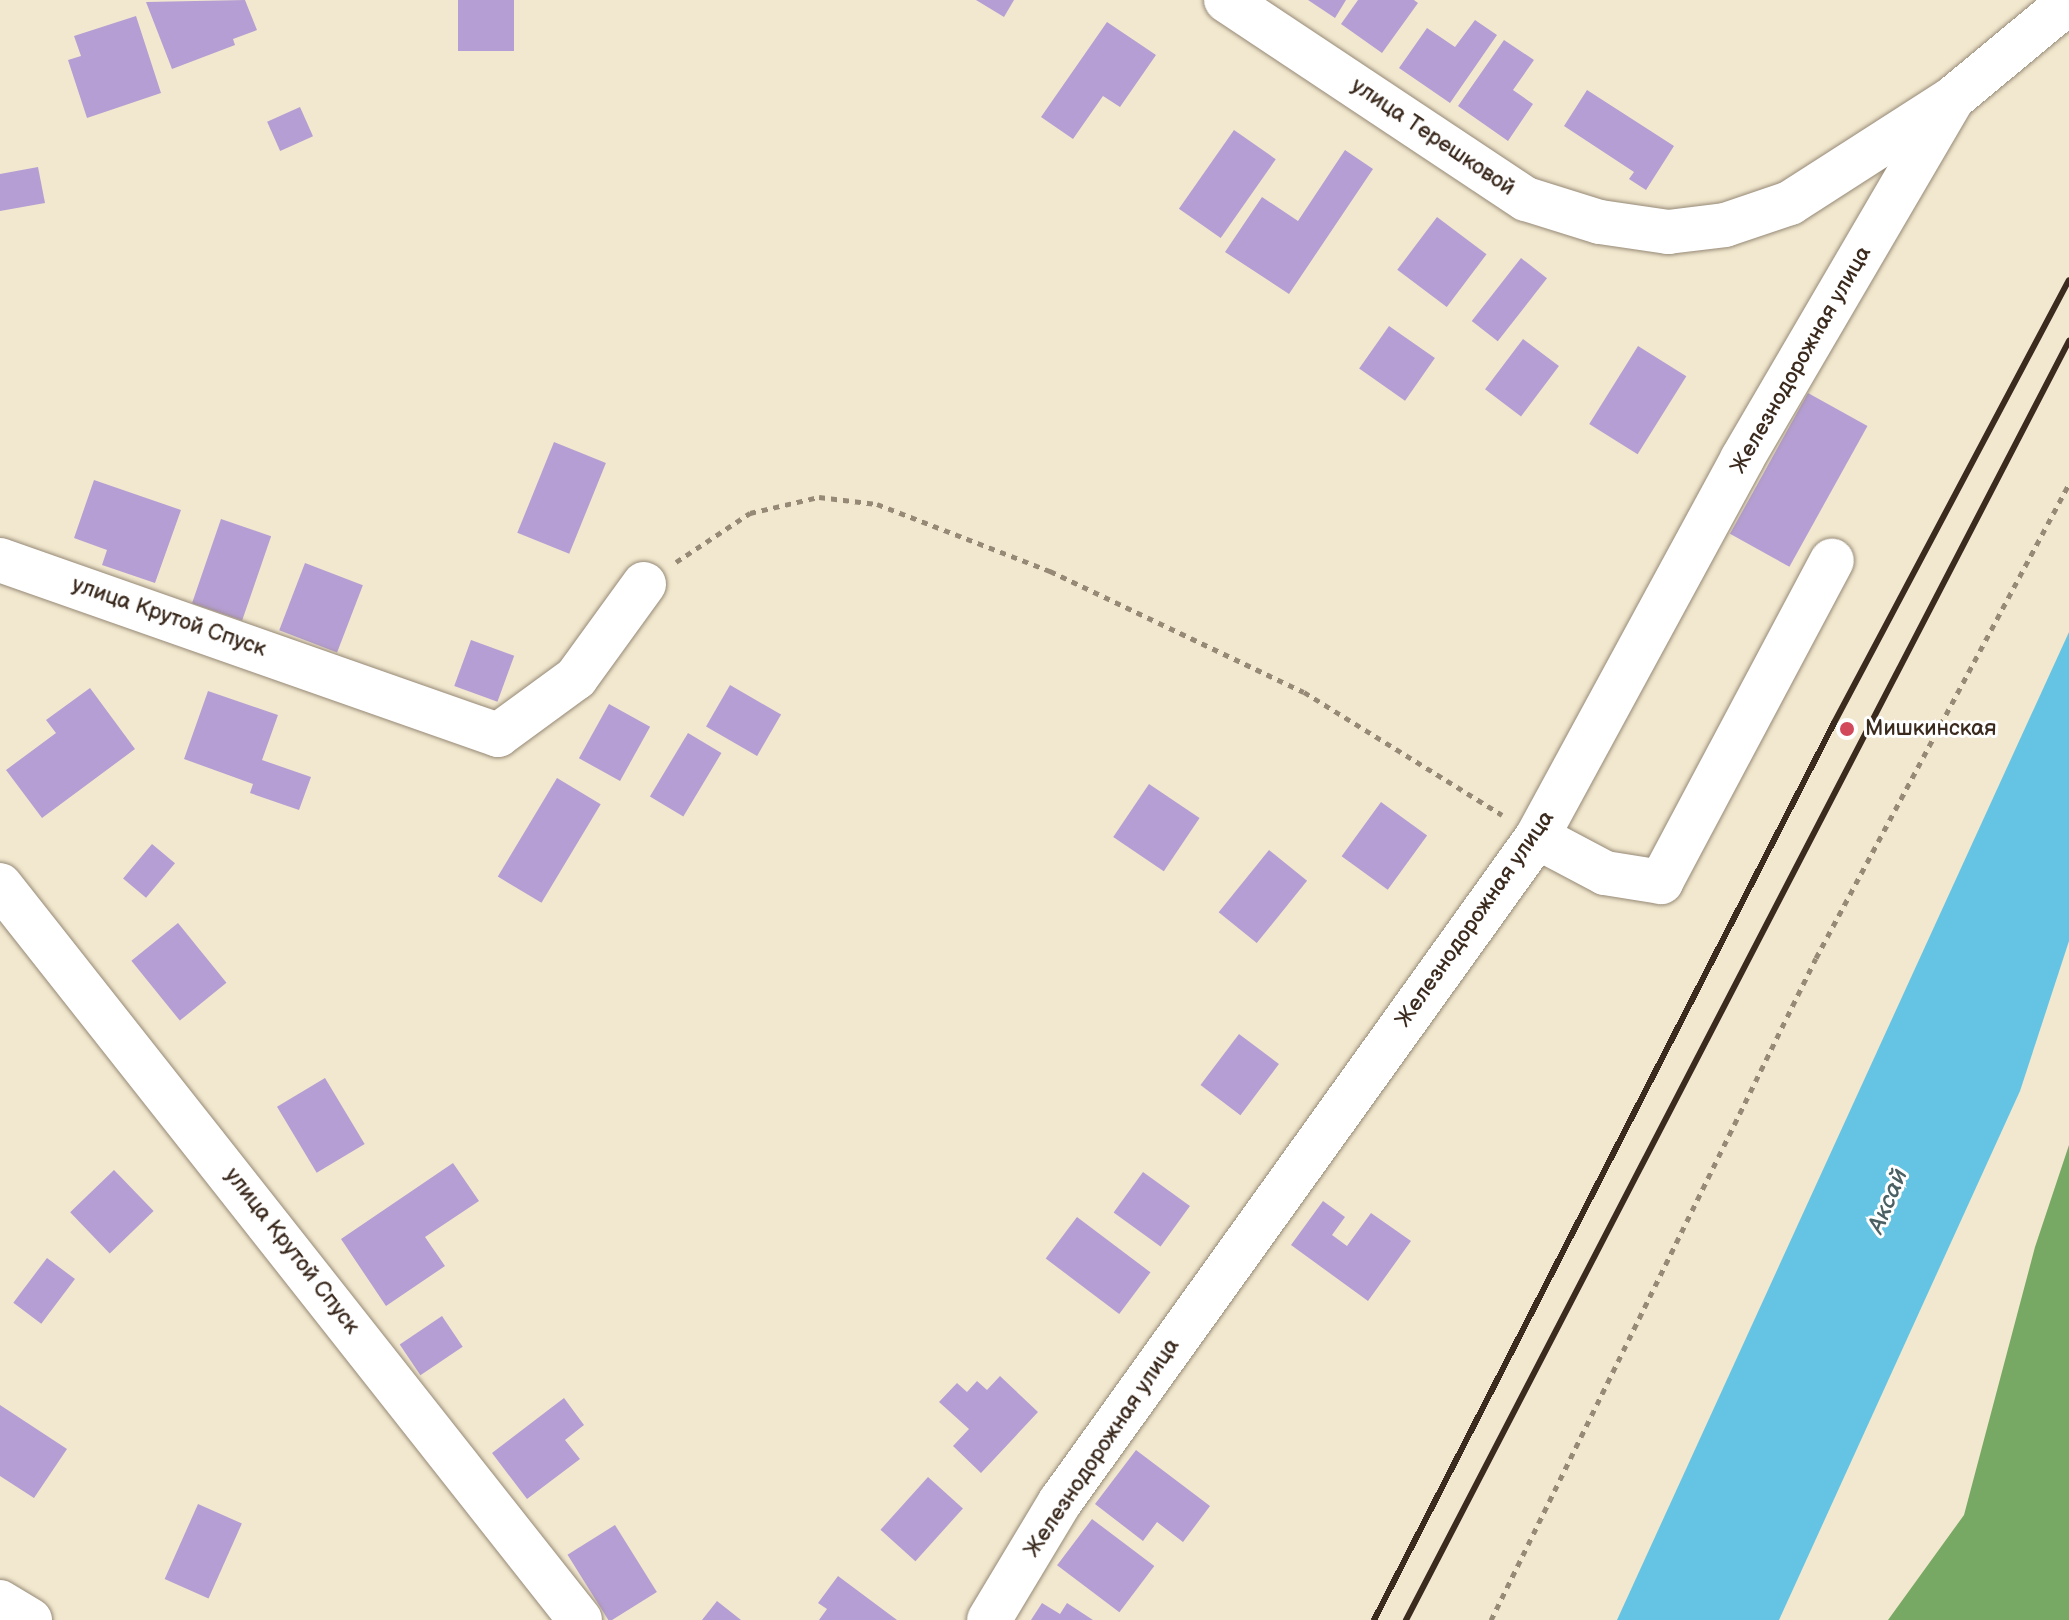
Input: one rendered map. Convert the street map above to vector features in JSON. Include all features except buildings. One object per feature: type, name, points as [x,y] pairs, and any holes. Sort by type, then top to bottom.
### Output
[{"type":"street","name":"улица Терешковой","points":[[1226,0],[1526,199],[1600,222],[1655,230],[1725,225],[1790,203],[1952,99],[2069,2]]},
{"type":"street","name":"Железнодорожная улица","points":[[989,1620],[1060,1502],[1537,837],[1742,459],[1952,99]]},
{"type":"street","name":"улица Крутой Спуск","points":[[0,560],[498,735],[576,678],[644,584]]},
{"type":"street","points":[[1537,837],[1605,873],[1661,882],[1832,561]]},
{"type":"street","name":"улица Крутой Спуск","points":[[0,885],[580,1620]]},
{"type":"street","points":[[0,1602],[30,1620]]},
{"type":"path","points":[[1491,1620],[1816,958],[2069,484]]},
{"type":"path","points":[[644,584],[750,513],[819,497],[877,504],[1050,571],[1304,692],[1537,837]]},
{"type":"green space","points":[[2069,1145],[2069,1620],[1888,1620],[1964,1515],[2035,1247]]},
{"type":"water","name":"Аксай","points":[[2069,632],[2069,941],[2020,1091],[1779,1620],[1617,1620]]},
{"type":"railway","points":[[1374,1620],[1834,723],[2069,280]]},
{"type":"railway","points":[[1406,1620],[2069,341]]},
{"type":"place","name":"Мишкинская","points":[[1847,729]]}]
